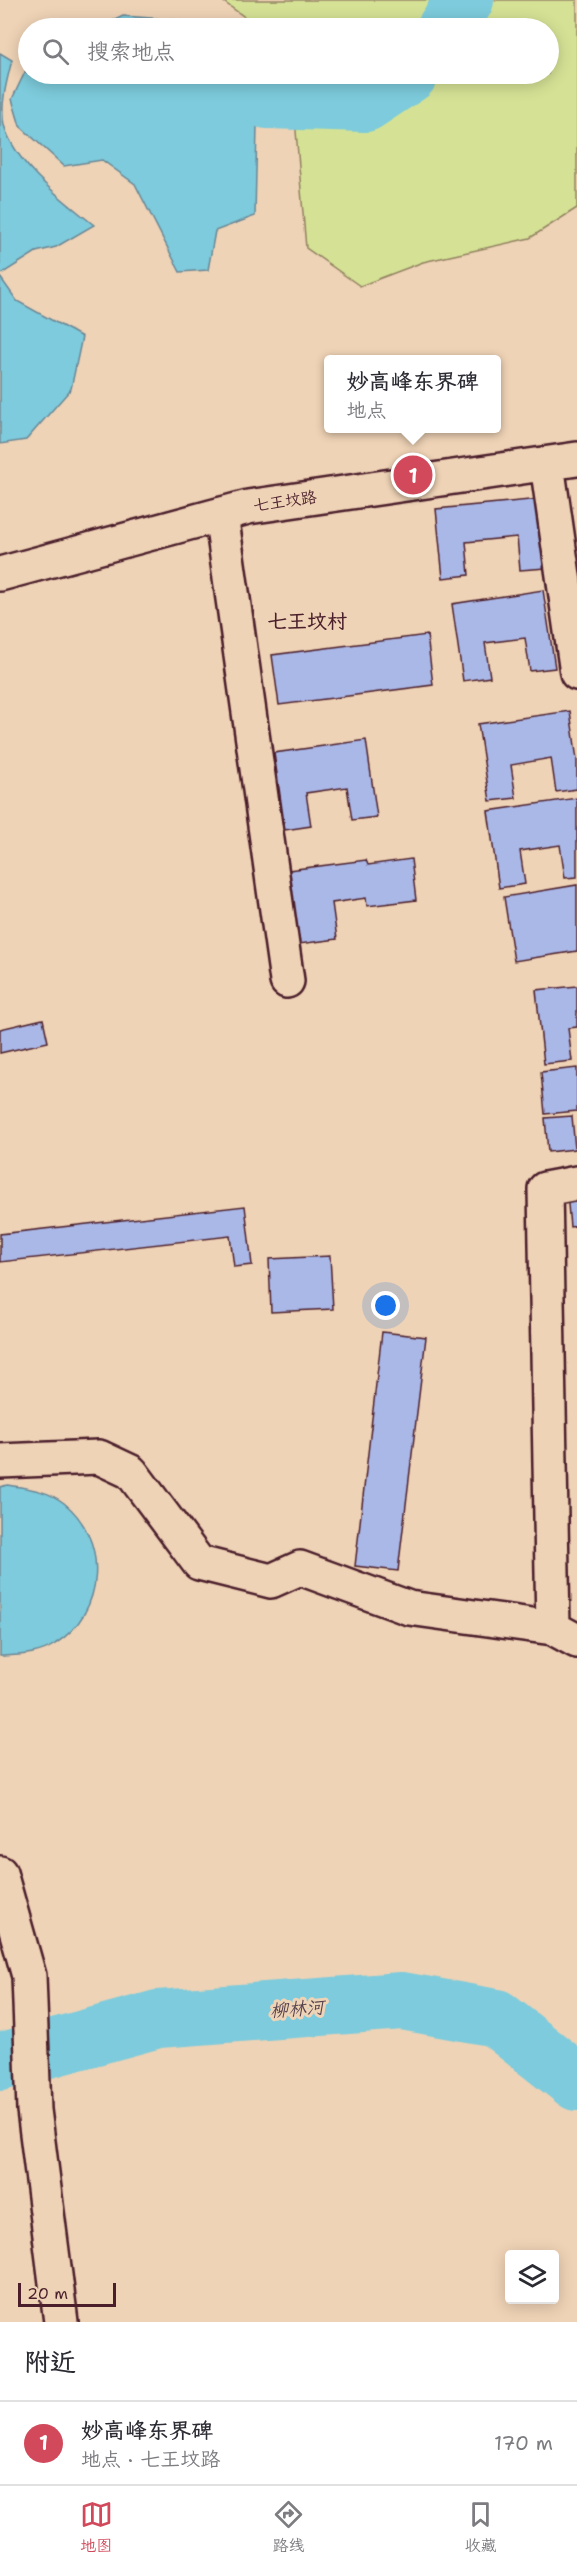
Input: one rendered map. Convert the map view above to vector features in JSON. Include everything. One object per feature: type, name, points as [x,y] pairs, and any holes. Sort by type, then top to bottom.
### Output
[{"type":"street","name":"七王坟路","points":[[0,574],[248,507],[562,461]]},
{"type":"street","points":[[562,461],[577,673]]},
{"type":"street","points":[[221,514],[287,981]]},
{"type":"street","points":[[0,1461],[99,1457],[131,1472],[199,1563],[271,1581],[300,1568],[409,1608],[565,1635],[545,1189],[577,1183]]},
{"type":"street","points":[[0,1873],[30,1976],[34,2110],[61,2322]]},
{"type":"green space","points":[[221,0],[577,0],[577,208],[530,238],[423,262],[360,286],[306,248],[296,131],[298,84],[559,84],[559,18],[246,18]]},
{"type":"water","points":[[123,16],[151,18],[119,18]]},
{"type":"water","points":[[0,53],[12,60],[3,109],[4,125],[10,140],[29,168],[94,225],[56,247],[36,252],[0,275]]},
{"type":"water","points":[[19,84],[272,84],[257,126],[255,216],[215,231],[208,270],[180,272],[135,184],[102,160],[64,166],[20,126],[12,99]]},
{"type":"water","points":[[0,277],[17,301],[82,337],[71,389],[26,440],[0,444]]},
{"type":"water","points":[[7,1485],[44,1492],[64,1503],[79,1518],[89,1536],[95,1556],[96,1576],[92,1596],[84,1614],[72,1631],[55,1644],[42,1650],[22,1655],[0,1656],[0,1487]]},
{"type":"building","points":[[540,499],[546,568],[520,570],[517,537],[466,542],[469,575],[443,578],[436,509]]},
{"type":"building","points":[[543,590],[555,668],[530,671],[525,638],[485,643],[490,677],[463,681],[452,604]]},
{"type":"building","points":[[427,635],[433,685],[279,705],[272,655]]},
{"type":"building","points":[[570,711],[577,760],[577,789],[556,792],[551,758],[511,765],[516,798],[490,801],[478,724]]},
{"type":"building","points":[[366,740],[377,817],[352,820],[347,787],[306,793],[311,826],[285,830],[274,753]]},
{"type":"building","points":[[577,798],[577,877],[565,878],[560,845],[520,851],[525,884],[499,888],[488,811]]},
{"type":"building","points":[[411,859],[416,900],[367,906],[366,898],[332,903],[337,939],[299,944],[289,870],[366,860],[368,865]]},
{"type":"building","points":[[577,885],[577,951],[514,961],[504,897]]},
{"type":"building","points":[[577,986],[577,1027],[568,1028],[572,1061],[544,1064],[536,990]]},
{"type":"building","points":[[43,1019],[48,1042],[0,1053],[0,1029]]},
{"type":"building","points":[[577,1068],[577,1111],[545,1114],[541,1072]]},
{"type":"building","points":[[572,1116],[575,1149],[548,1152],[545,1118]]},
{"type":"building","points":[[577,1192],[577,1226],[570,1227],[567,1193]]},
{"type":"building","points":[[245,1206],[252,1265],[234,1267],[230,1236],[0,1262],[0,1234]]},
{"type":"building","points":[[330,1256],[333,1309],[271,1312],[269,1259]]},
{"type":"building","points":[[382,1332],[426,1337],[398,1571],[355,1566]]},
{"type":"waterway","points":[[453,18],[465,0]]},
{"type":"waterway","points":[[267,100],[365,103],[394,84]]},
{"type":"waterway","name":"柳林河","points":[[0,2062],[158,2019],[402,2001],[496,2018],[577,2082]]},
{"type":"place","name":"妙高峰东界碑","points":[[413,475]]},
{"type":"district","name":"七王坟村","points":[[307,621]]}]
